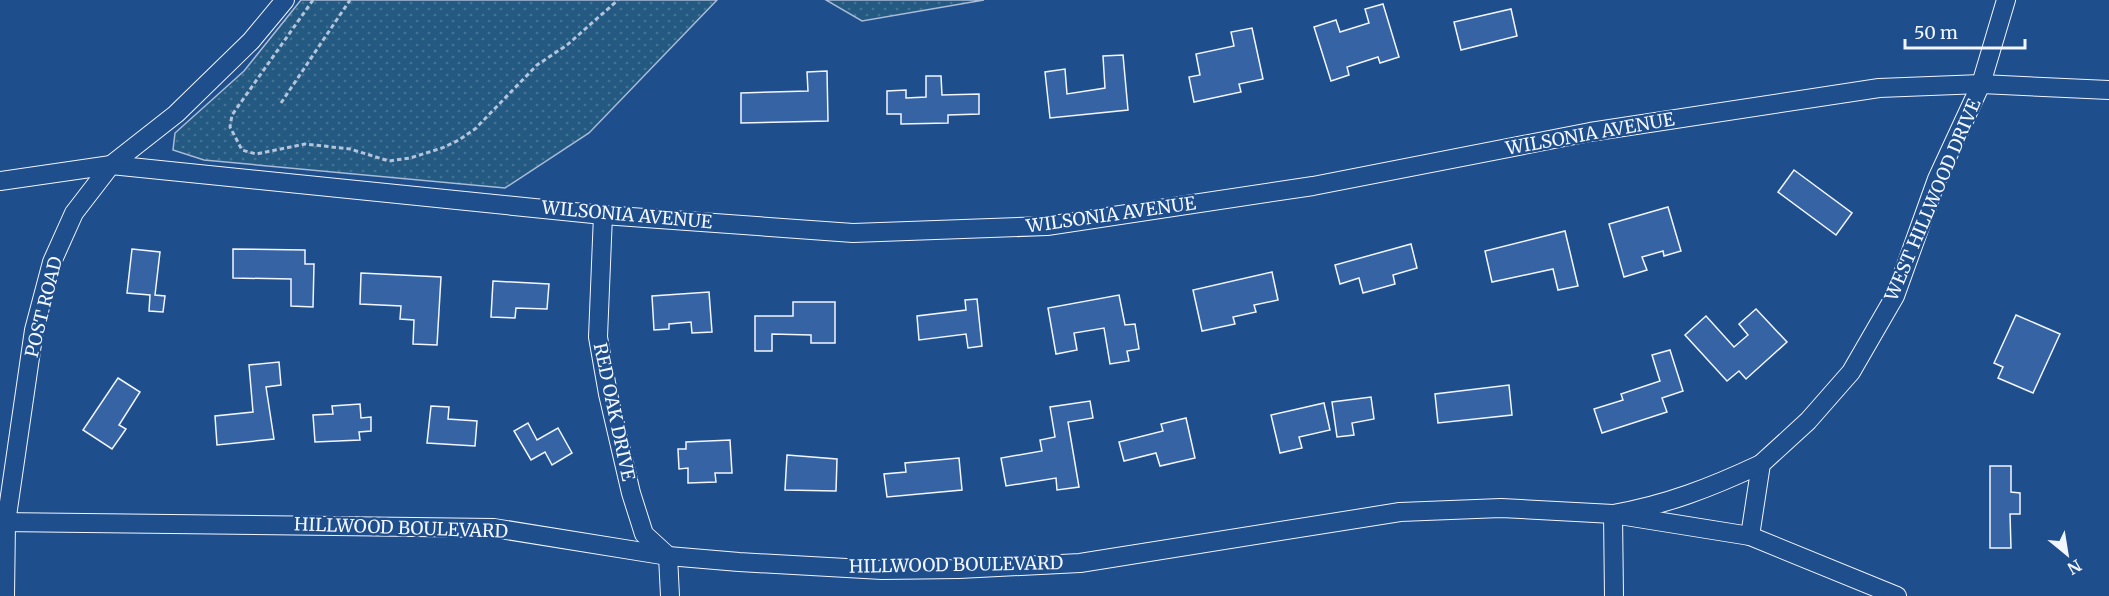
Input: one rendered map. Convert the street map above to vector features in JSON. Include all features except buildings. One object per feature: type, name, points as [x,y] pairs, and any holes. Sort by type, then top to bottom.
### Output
[{"type":"street","name":"POST ROAD","points":[[5,596],[3,523],[34,330],[52,262],[74,213],[111,165],[176,114],[250,41],[285,0]]},
{"type":"street","name":"WEST HILLWOOD DRIVE","points":[[1613,514],[1653,507],[1704,490],[1761,464],[1808,420],[1844,380],[1894,296],[1937,179],[1981,84],[2006,0]]},
{"type":"street","name":"WILSONIA AVENUE","points":[[0,181],[111,165],[603,215],[853,233],[1047,226],[1313,186],[1590,132],[1879,88],[1981,84],[2109,90]]},
{"type":"street","name":"RED OAK DRIVE","points":[[603,215],[598,337],[608,393],[631,493],[645,534],[668,556]]},
{"type":"street","points":[[1750,536],[1761,464]]},
{"type":"street","name":"HILLWOOD BOULEVARD","points":[[3,523],[494,528],[668,556],[775,565],[882,570],[1080,563],[1400,512],[1501,508],[1613,514],[1750,536],[1897,596]]},
{"type":"street","points":[[1613,514],[1614,596]]},
{"type":"street","points":[[668,556],[670,596]]},
{"type":"path","points":[[314,0],[232,115],[230,128],[242,150],[256,154],[305,144],[350,149],[389,161],[410,158],[442,148],[475,129],[537,65],[567,45],[618,0]]},
{"type":"path","points":[[281,103],[350,0]]},
{"type":"shaded area","points":[[301,0],[717,0],[589,133],[505,188],[204,160],[173,150],[175,133],[244,71]]},
{"type":"shaded area","points":[[826,0],[984,0],[862,21]]}]
